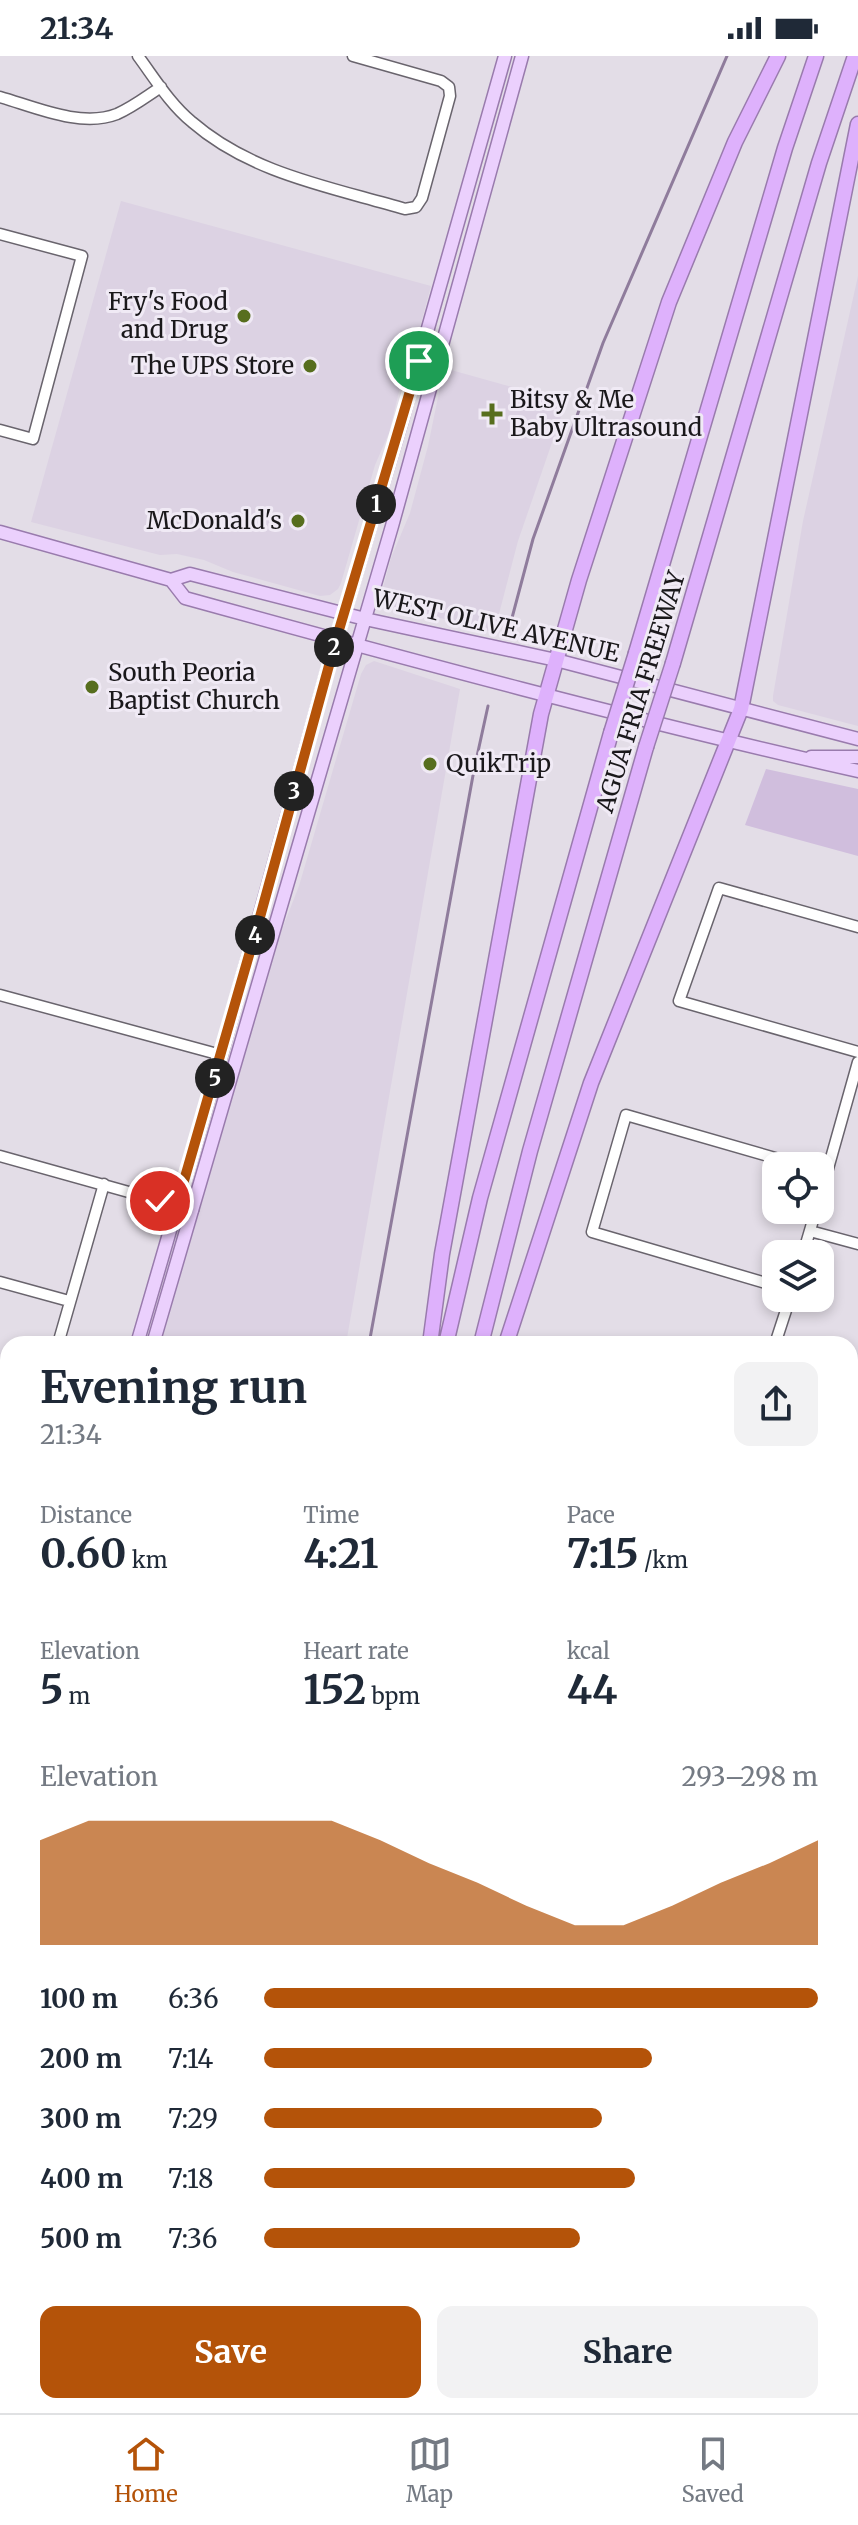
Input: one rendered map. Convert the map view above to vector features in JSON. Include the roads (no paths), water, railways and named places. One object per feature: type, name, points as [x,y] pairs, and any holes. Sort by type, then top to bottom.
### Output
[{"type":"highway","points":[[431,1336],[445,1240],[546,697],[556,660],[669,302],[735,142],[778,56]]},
{"type":"highway","name":"AGUA FRIA FREEWAY","points":[[448,1336],[484,1183],[611,733],[785,148],[816,56]]},
{"type":"highway","name":"AGUA FRIA FREEWAY","points":[[483,1336],[530,1151],[646,747],[819,163],[855,56]]},
{"type":"highway","points":[[509,1336],[591,1083],[741,709],[858,124]]},
{"type":"main road","points":[[139,1336],[505,56]]},
{"type":"main road","points":[[155,1336],[365,619],[522,56]]},
{"type":"main road","name":"WEST OLIVE AVENUE","points":[[0,532],[171,580],[190,574],[365,619],[556,660],[858,739]]},
{"type":"main road","name":"WEST OLIVE AVENUE","points":[[171,580],[185,598],[357,646],[728,743],[858,771]]},
{"type":"main road","points":[[800,758],[826,755],[858,757]]},
{"type":"main road","points":[[293,795],[312,801]]},
{"type":"main road","points":[[260,917],[276,922]]},
{"type":"main road","points":[[221,1055],[237,1060]]},
{"type":"street","points":[[138,56],[190,121],[232,152],[253,163],[405,209],[416,207],[422,198],[450,96],[449,87],[390,61],[353,56]]},
{"type":"street","points":[[0,97],[60,115],[96,118],[115,115],[161,87]]},
{"type":"street","points":[[0,234],[82,256],[33,439],[0,430]]},
{"type":"street","points":[[858,927],[719,888],[679,1001],[858,1052]]},
{"type":"street","points":[[0,995],[221,1055]]},
{"type":"street","points":[[831,1152],[858,1062]]},
{"type":"street","points":[[844,1112],[858,1116]]},
{"type":"street","points":[[762,1154],[626,1115],[592,1232],[762,1282]]},
{"type":"street","points":[[0,1156],[193,1210]]},
{"type":"street","points":[[60,1336],[104,1184]]},
{"type":"street","points":[[807,1240],[812,1224]]},
{"type":"street","points":[[810,1231],[858,1244]]},
{"type":"street","points":[[0,1282],[69,1301]]},
{"type":"street","points":[[778,1336],[785,1312]]},
{"type":"waterway","points":[[509,629],[533,539],[603,343],[727,56]]},
{"type":"waterway","points":[[370,1336],[488,706]]},
{"type":"place","name":"Fry's Food and Drug","points":[[244,316]]},
{"type":"place","name":"The UPS Store","points":[[310,366]]},
{"type":"place","name":"Bitsy & Me Baby Ultrasound","points":[[492,414]]},
{"type":"place","name":"McDonald's","points":[[298,521]]},
{"type":"place","name":"South Peoria Baptist Church","points":[[92,687]]},
{"type":"place","name":"QuikTrip","points":[[430,764]]}]
